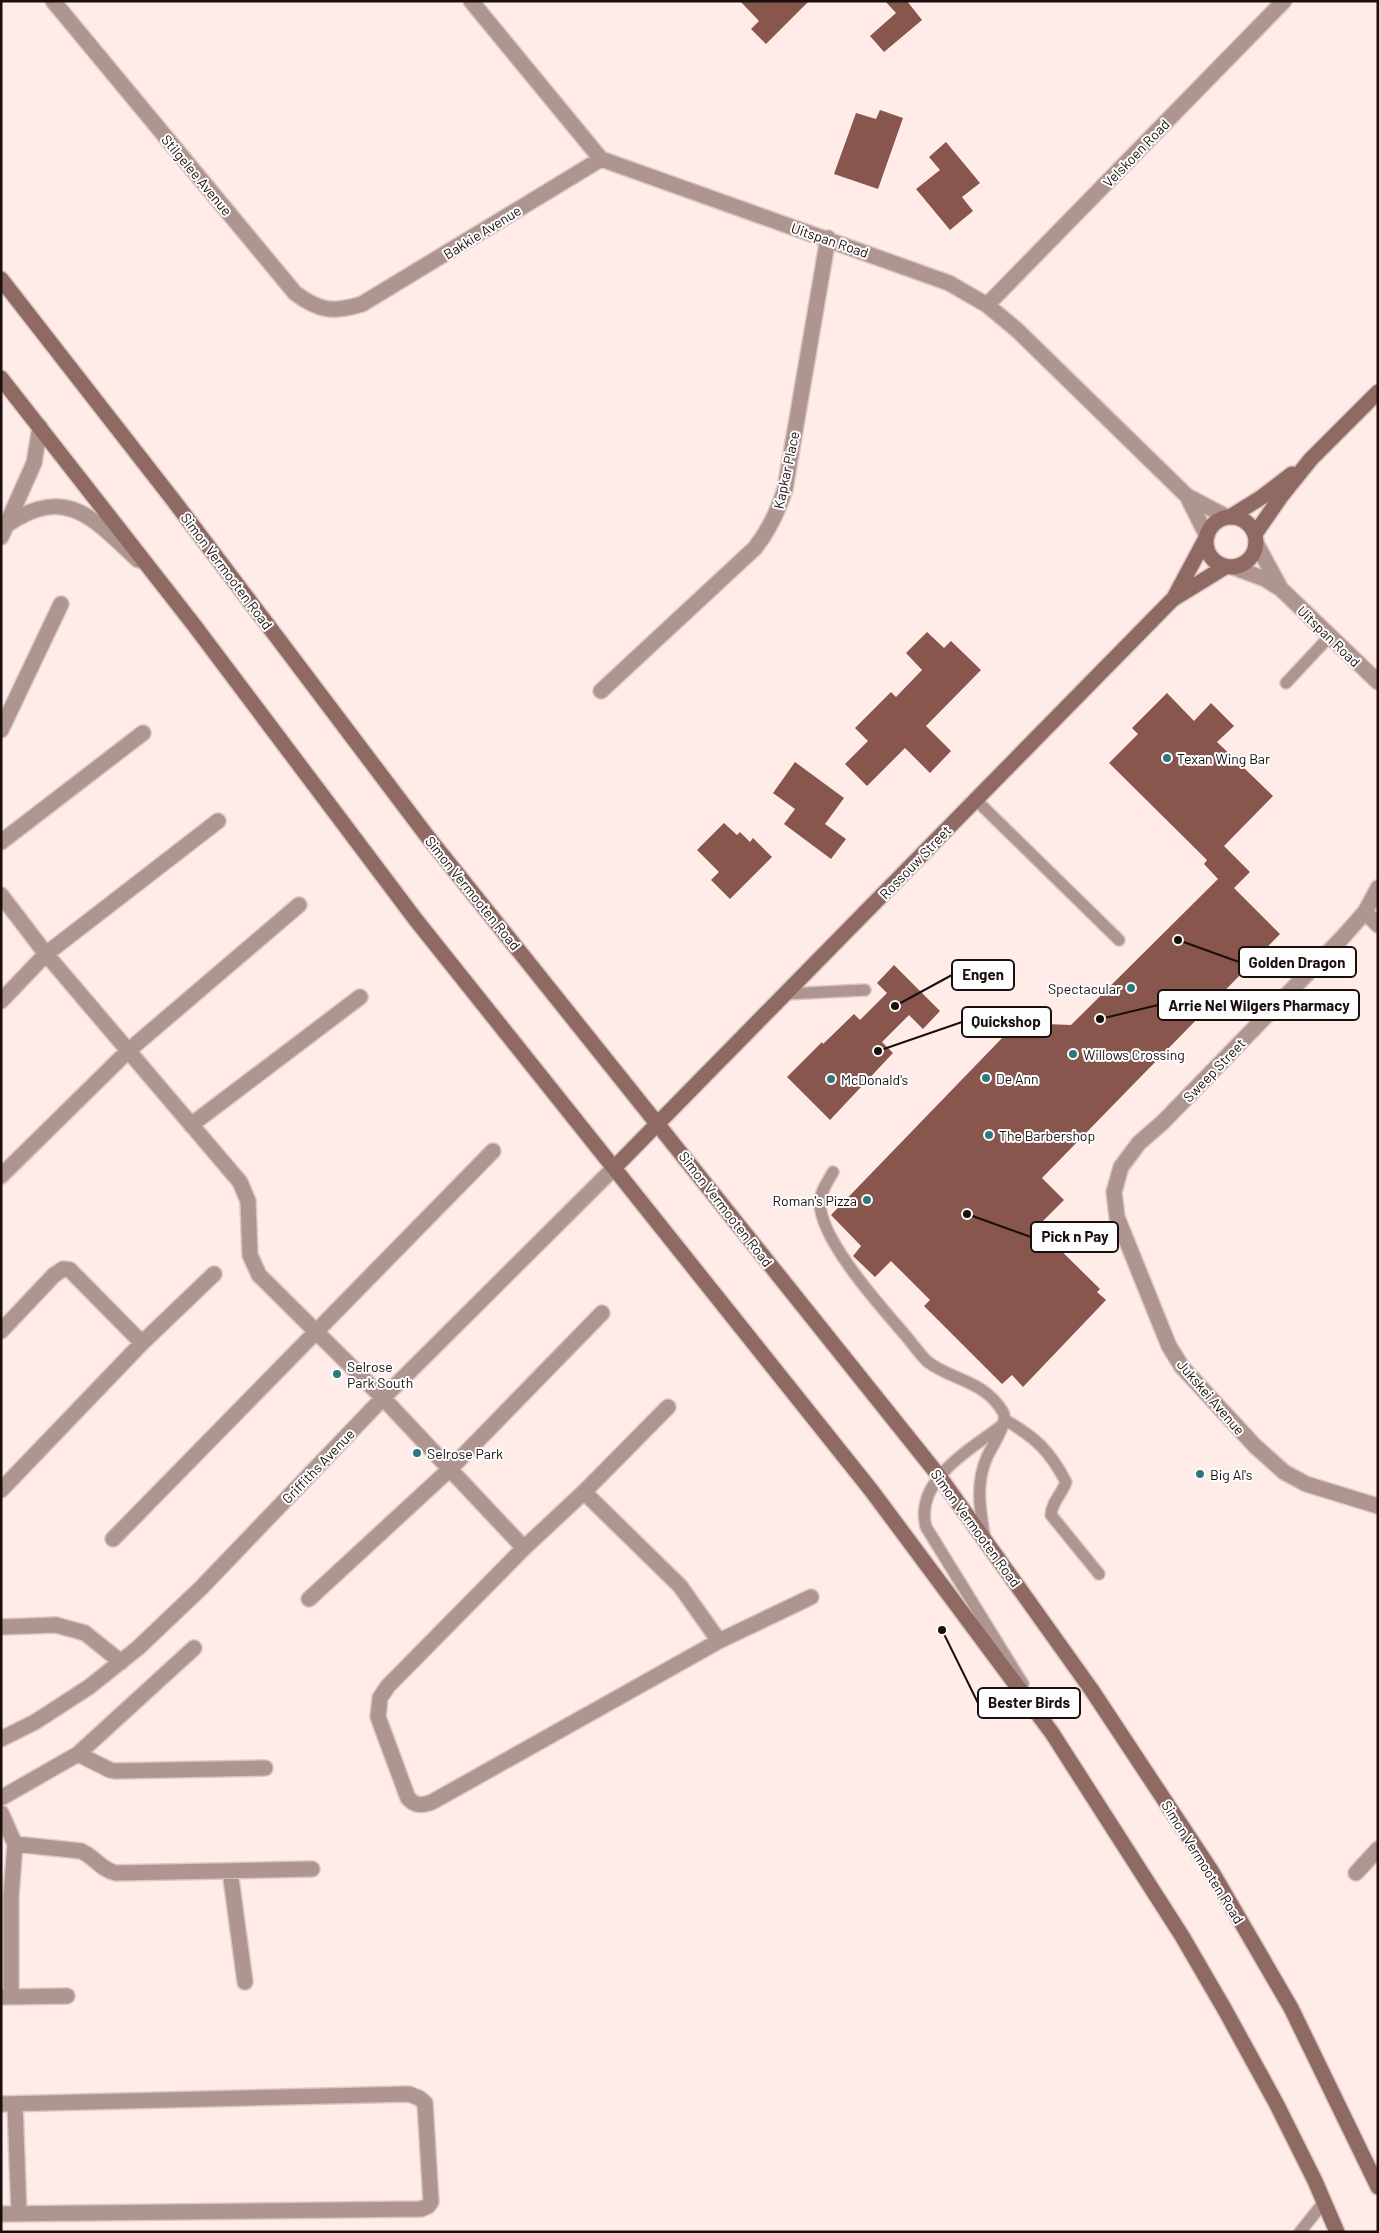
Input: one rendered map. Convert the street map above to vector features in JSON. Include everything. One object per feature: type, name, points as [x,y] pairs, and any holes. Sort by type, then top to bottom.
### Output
[{"type":"main road","name":"Simon Vermooten Road","points":[[1,279],[174,501],[427,836],[940,1476],[1091,1688],[1212,1872],[1291,2008],[1378,2187]]},
{"type":"main road","points":[[1,378],[157,578],[416,920],[872,1490],[1052,1733],[1182,1936],[1225,2010],[1276,2103],[1337,2232]]},
{"type":"main road","points":[[1311,460],[1262,497],[1214,524],[1206,537],[1208,553],[1218,564],[1229,567],[1246,562],[1251,557],[1256,539],[1282,495],[1311,460],[1378,392]]},
{"type":"main road","points":[[1228,517],[1246,521],[1256,539]]},
{"type":"main road","name":"Rossouw Street","points":[[1173,600],[1206,537]]},
{"type":"main road","name":"Rossouw Street","points":[[614,1168],[659,1125],[1173,600],[1229,567]]},
{"type":"street","name":"Stilgelee Avenue","points":[[53,1],[294,293],[309,304],[323,309],[341,311],[362,304]]},
{"type":"street","points":[[471,1],[601,158]]},
{"type":"street","name":"Velskoen Road","points":[[987,305],[1284,1]]},
{"type":"street","name":"Bakkie Avenue","points":[[362,304],[601,158]]},
{"type":"street","name":"Uitspan Road","points":[[601,158],[766,219],[828,238],[949,282],[987,305],[1017,330],[1187,496],[1228,517]]},
{"type":"street","name":"Kapkar Place","points":[[601,691],[755,548],[767,534],[785,489],[828,238]]},
{"type":"street","points":[[4,530],[34,463],[40,427]]},
{"type":"street","name":"Uitspan Road","points":[[1187,496],[1206,537]]},
{"type":"street","points":[[4,530],[21,515],[35,509],[48,506],[64,506],[94,520],[157,578]]},
{"type":"street","name":"Uitspan Road","points":[[1256,539],[1281,589]]},
{"type":"street","name":"Uitspan Road","points":[[1229,567],[1265,579],[1281,589],[1378,682]]},
{"type":"street","points":[[1,730],[61,604]]},
{"type":"street","points":[[1,842],[143,733]]},
{"type":"street","points":[[1,1001],[46,954],[218,821]]},
{"type":"street","name":"Sweep Street","points":[[1117,1217],[1114,1192],[1121,1167],[1139,1143],[1163,1122],[1296,986],[1365,912],[1378,888]]},
{"type":"street","points":[[1,895],[46,954],[240,1182],[248,1201],[250,1255],[259,1275],[383,1398],[524,1548]]},
{"type":"street","points":[[1,1176],[128,1051],[299,905]]},
{"type":"street","points":[[1365,912],[1378,925]]},
{"type":"street","points":[[192,1126],[360,997]]},
{"type":"street","points":[[113,1539],[493,1151]]},
{"type":"street","name":"Griffiths Avenue","points":[[1,1739],[34,1722],[89,1688],[138,1648],[201,1588],[383,1398],[614,1168]]},
{"type":"street","name":"Jukskei Avenue","points":[[1117,1217],[1165,1336],[1182,1367],[1255,1446],[1284,1472],[1306,1484],[1378,1506]]},
{"type":"street","points":[[1,1331],[54,1275],[63,1269],[70,1270],[142,1344]]},
{"type":"street","points":[[1,1490],[142,1344],[214,1274]]},
{"type":"street","points":[[309,1599],[450,1469],[602,1313]]},
{"type":"street","points":[[668,1407],[584,1492],[524,1548],[388,1686],[380,1698],[378,1717],[408,1798],[412,1803],[420,1805],[432,1802],[719,1641],[811,1597]]},
{"type":"street","points":[[584,1492],[680,1586],[719,1641]]},
{"type":"street","points":[[1,1627],[56,1625],[85,1633],[121,1662]]},
{"type":"street","points":[[1,1798],[78,1754],[194,1648]]},
{"type":"street","points":[[78,1754],[115,1771],[264,1768]]},
{"type":"street","points":[[1,1813],[15,1844],[6,1896],[6,1997],[67,1996]]},
{"type":"street","points":[[15,1844],[81,1851],[89,1854],[106,1870],[116,1873],[312,1869]]},
{"type":"street","points":[[1356,1873],[1378,1849]]},
{"type":"street","points":[[230,1871],[245,1982]]},
{"type":"street","points":[[1,2214],[19,2214],[421,2209],[428,2206],[431,2202],[425,2103],[414,2095],[8,2104],[19,2214]]},
{"type":"lane","points":[[1286,682],[1330,636]]},
{"type":"lane","points":[[976,800],[1119,940]]},
{"type":"lane","points":[[786,994],[865,990]]},
{"type":"lane","points":[[833,1172],[822,1195],[820,1204],[825,1224],[858,1277],[927,1361],[979,1386],[1004,1412],[1004,1422],[986,1458],[980,1477],[978,1499],[985,1539]]},
{"type":"lane","points":[[1004,1422],[948,1466],[926,1499],[924,1516],[926,1527],[1052,1733]]},
{"type":"lane","points":[[1004,1422],[1030,1434],[1058,1466],[1066,1482],[1062,1493],[1052,1504],[1051,1514],[1098,1574]]},
{"type":"lane","points":[[1300,2232],[1324,2202]]},
{"type":"building","points":[[740,1],[809,1],[766,44],[751,29],[759,21]]},
{"type":"building","points":[[885,1],[907,1],[922,20],[884,52],[870,36],[896,13]]},
{"type":"building","points":[[880,110],[903,118],[878,189],[834,174],[856,113],[876,119]]},
{"type":"building","points":[[946,142],[980,183],[962,197],[973,211],[950,230],[916,189],[940,170],[929,157]]},
{"type":"building","points":[[927,632],[944,648],[951,641],[981,670],[926,726],[951,751],[930,773],[905,748],[867,786],[845,764],[868,741],[855,728],[891,692],[896,697],[922,670],[906,653]]},
{"type":"building","name":"Willows Crossing","points":[[1167,693],[1194,721],[1211,703],[1234,726],[1217,742],[1273,796],[1224,846],[1250,872],[1234,888],[1280,934],[1042,1178],[1064,1200],[1037,1227],[1100,1289],[1097,1292],[1106,1300],[1023,1387],[1012,1375],[1002,1384],[924,1306],[930,1300],[891,1261],[875,1277],[853,1256],[861,1246],[831,1215],[1030,1009],[1046,1024],[1071,1025],[1218,879],[1204,864],[1207,860],[1109,763],[1138,734],[1132,728]]},
{"type":"building","points":[[795,762],[844,798],[825,824],[846,839],[831,859],[784,824],[795,809],[773,793]]},
{"type":"building","points":[[724,823],[737,835],[740,832],[750,842],[753,838],[772,857],[730,899],[711,880],[719,872],[697,850]]},
{"type":"building","points":[[894,965],[940,1011],[923,1029],[909,1015],[882,1042],[893,1053],[830,1120],[787,1077],[822,1042],[823,1044],[854,1014],[860,1020],[887,993],[877,983]]},
{"type":"place","name":"Texan Wing Bar","points":[[1167,758]]},
{"type":"place","name":"Golden Dragon","points":[[1178,940]]},
{"type":"place","name":"Spectacular","points":[[1131,988]]},
{"type":"place","name":"Engen","points":[[895,1006]]},
{"type":"place","name":"Arrie Nel Wilgers Pharmacy","points":[[1100,1019]]},
{"type":"place","name":"Quickshop","points":[[878,1051]]},
{"type":"place","name":"Willows Crossing","points":[[1073,1054]]},
{"type":"place","name":"De Ann","points":[[986,1078]]},
{"type":"place","name":"McDonald's","points":[[831,1079]]},
{"type":"place","name":"The Barbershop","points":[[989,1135]]},
{"type":"place","name":"Roman's Pizza","points":[[867,1200]]},
{"type":"place","name":"Pick n Pay","points":[[967,1214]]},
{"type":"place","name":"Selrose Park South","points":[[337,1374]]},
{"type":"place","name":"Selrose Park","points":[[417,1453]]},
{"type":"place","name":"Big Al's","points":[[1200,1474]]},
{"type":"place","name":"Bester Birds","points":[[942,1630]]}]
